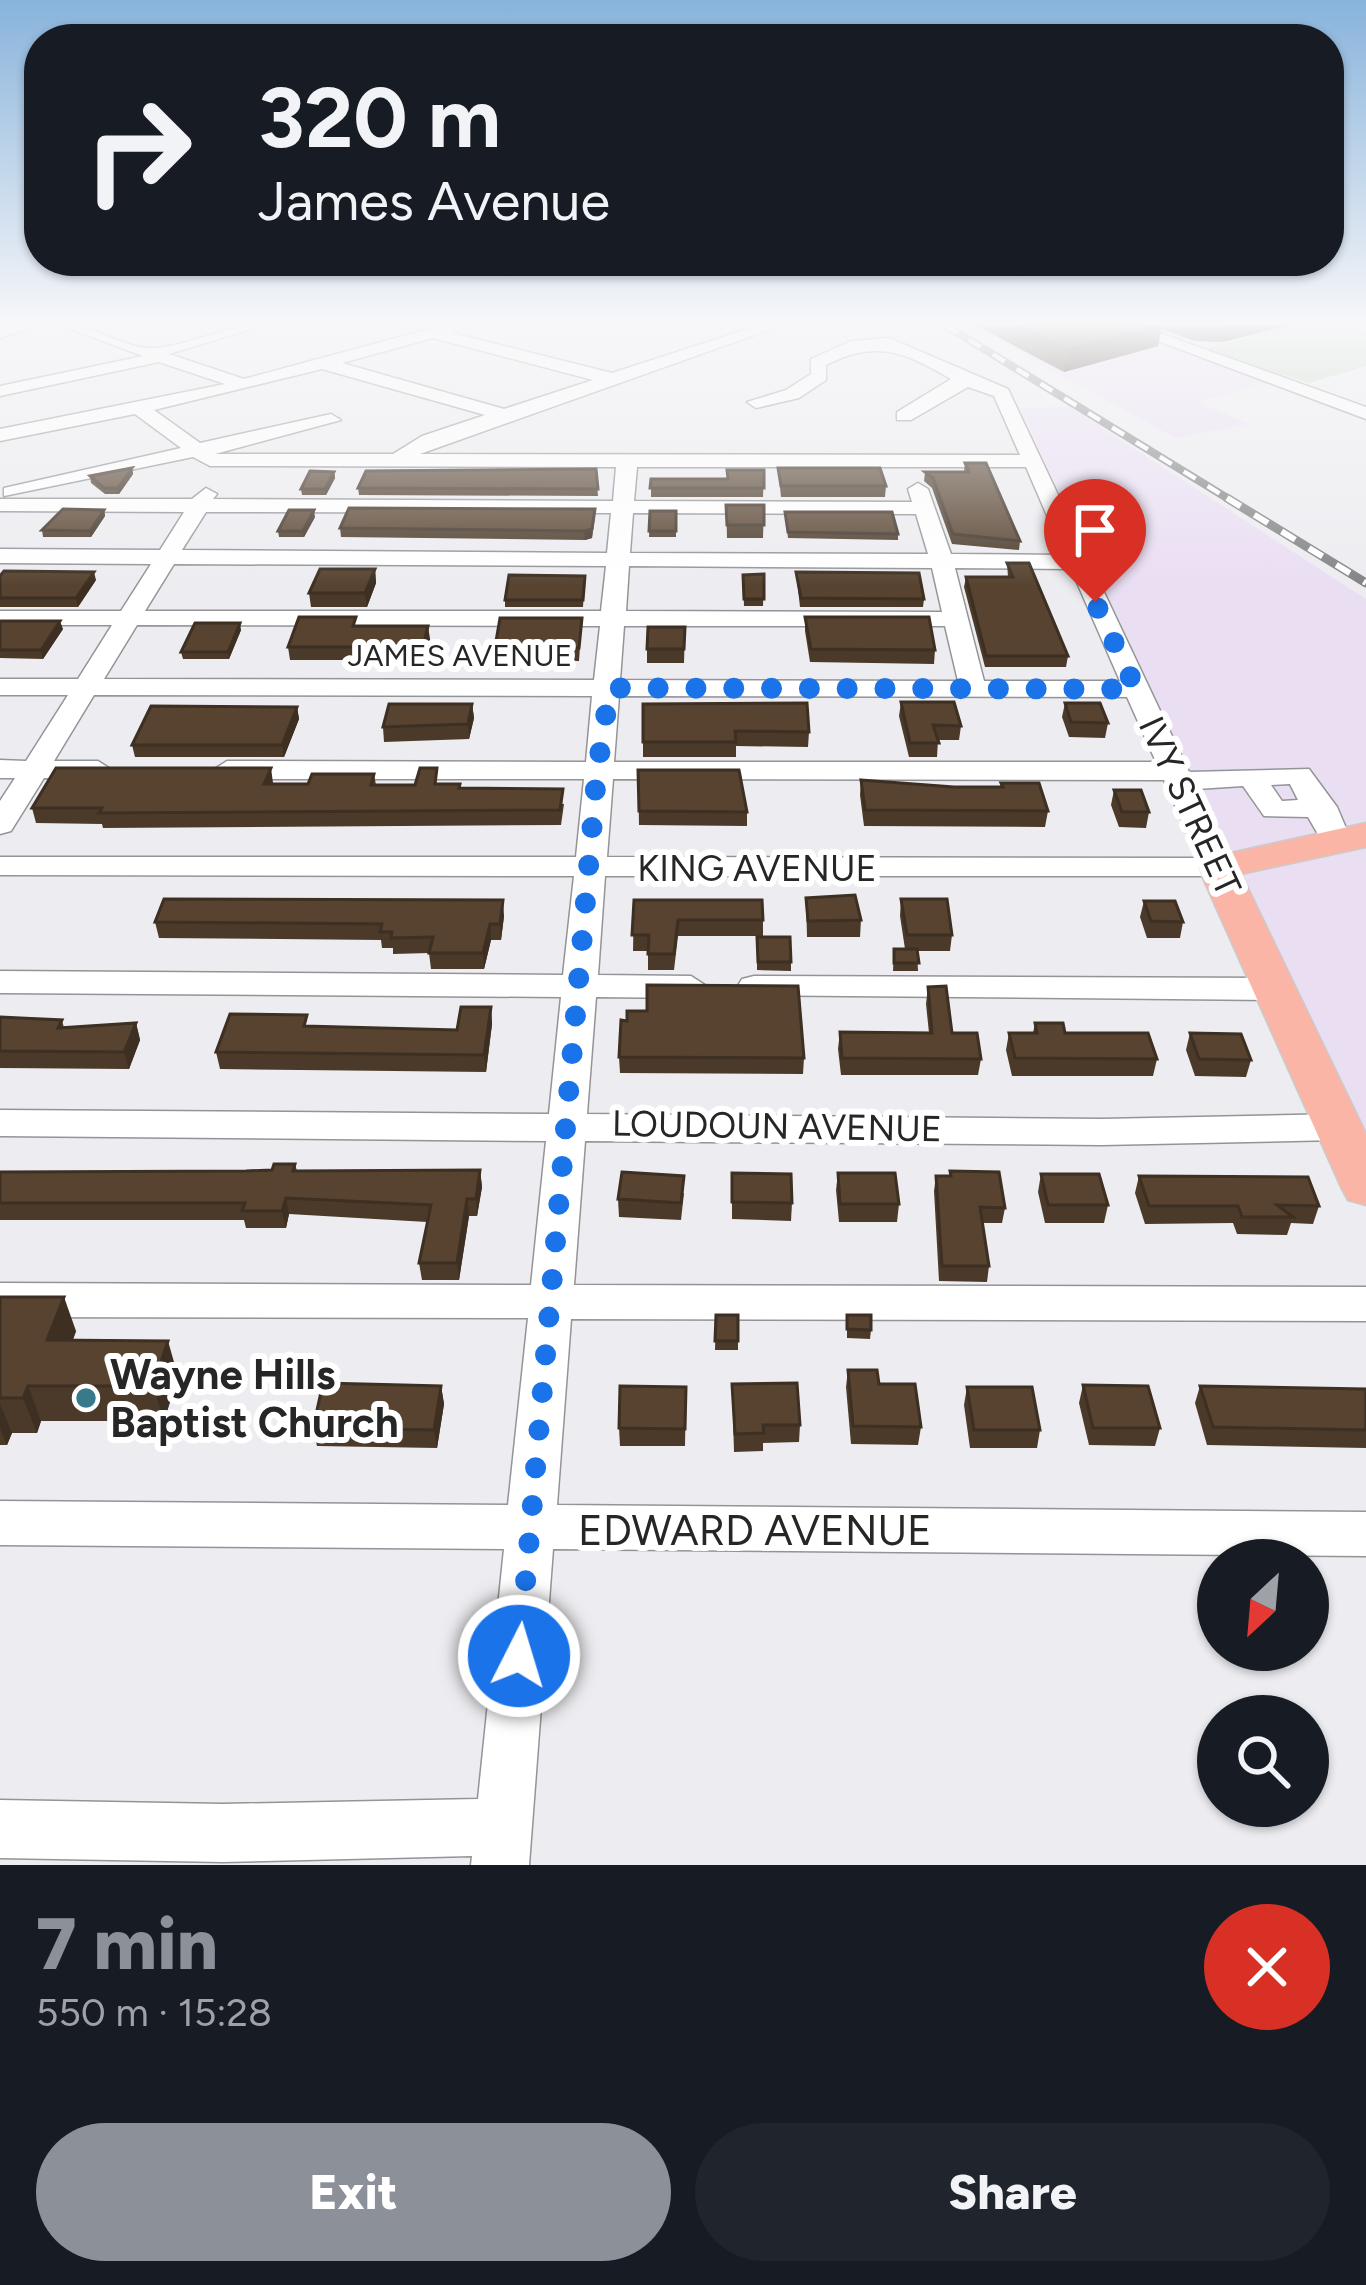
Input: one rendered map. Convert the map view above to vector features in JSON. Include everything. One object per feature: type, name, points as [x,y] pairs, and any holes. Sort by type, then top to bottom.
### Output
[{"type":"main road","name":"KING AVENUE","points":[[1218,867],[1342,828]]},
{"type":"main road","name":"IVY STREET","points":[[1218,867],[1366,1187]]},
{"type":"street","points":[[0,435],[119,412]]},
{"type":"street","points":[[145,412],[204,455],[1032,461]]},
{"type":"street","points":[[494,412],[505,415]]},
{"type":"street","points":[[398,460],[411,448],[514,412]]},
{"type":"street","points":[[904,416],[912,412]]},
{"type":"street","name":"IVY STREET","points":[[1010,412],[1218,867]]},
{"type":"street","points":[[0,495],[204,455],[331,420]]},
{"type":"street","points":[[0,825],[213,482],[204,455]]},
{"type":"street","points":[[0,1829],[502,1846],[627,461]]},
{"type":"street","points":[[909,461],[942,561],[973,689]]},
{"type":"street","points":[[0,506],[924,508]]},
{"type":"street","points":[[0,556],[1078,562]]},
{"type":"street","points":[[0,618],[956,619]]},
{"type":"street","name":"JAMES AVENUE","points":[[0,687],[1136,689]]},
{"type":"street","points":[[0,769],[128,770]]},
{"type":"street","points":[[199,770],[1251,777],[1274,810],[1342,828]]},
{"type":"street","name":"KING AVENUE","points":[[0,866],[1218,867]]},
{"type":"street","points":[[0,982],[1274,988]]},
{"type":"street","name":"LOUDOUN AVENUE","points":[[0,1123],[566,1124],[1102,1132],[1339,1127]]},
{"type":"street","points":[[0,1300],[1366,1304]]},
{"type":"street","name":"EDWARD AVENUE","points":[[0,1523],[1366,1534]]},
{"type":"shaded area","points":[[1022,412],[1078,412],[1366,599],[1366,1149]]},
{"type":"shaded area","points":[[1128,412],[1221,412],[1249,424],[1176,438]]},
{"type":"building","points":[[965,463],[986,463],[1020,541],[953,534],[933,478],[925,472],[969,472]]},
{"type":"building","points":[[132,468],[118,488],[104,488],[90,476]]},
{"type":"building","points":[[778,468],[880,468],[886,486],[781,486]]},
{"type":"building","points":[[596,469],[598,489],[358,488],[366,471]]},
{"type":"building","points":[[727,470],[764,470],[764,488],[650,488],[651,479],[728,479]]},
{"type":"building","points":[[310,471],[334,472],[325,489],[301,489]]},
{"type":"building","points":[[726,505],[764,505],[764,525],[727,525]]},
{"type":"building","points":[[349,508],[595,509],[592,529],[584,531],[340,528]]},
{"type":"building","points":[[63,509],[104,510],[90,531],[42,530]]},
{"type":"building","points":[[289,510],[314,510],[303,531],[278,531]]},
{"type":"building","points":[[650,511],[676,511],[676,531],[649,531]]},
{"type":"building","points":[[785,512],[892,512],[898,534],[788,532]]},
{"type":"building","points":[[1007,563],[1029,563],[1068,656],[986,656],[966,577],[1013,577]]},
{"type":"building","points":[[320,569],[375,569],[365,593],[309,593]]},
{"type":"building","points":[[4,571],[94,572],[76,598],[0,598]]},
{"type":"building","points":[[796,572],[919,573],[924,599],[801,598]]},
{"type":"building","points":[[764,574],[764,599],[744,599],[743,575]]},
{"type":"building","points":[[509,575],[585,576],[583,600],[505,600]]},
{"type":"building","points":[[299,617],[356,617],[353,626],[428,626],[423,647],[288,647]]},
{"type":"building","points":[[805,617],[929,617],[935,650],[811,649]]},
{"type":"building","points":[[500,618],[582,618],[579,648],[495,647]]},
{"type":"building","points":[[0,621],[60,621],[41,650],[0,650]]},
{"type":"building","points":[[195,623],[240,623],[228,652],[181,652]]},
{"type":"building","points":[[648,627],[685,627],[684,649],[647,649]]},
{"type":"building","points":[[901,702],[954,702],[961,726],[933,725],[939,743],[910,743]]},
{"type":"building","points":[[807,703],[809,732],[735,731],[736,742],[643,742],[643,704]]},
{"type":"building","points":[[1065,703],[1100,703],[1108,723],[1071,722]]},
{"type":"building","points":[[389,704],[472,704],[468,724],[383,727]]},
{"type":"building","points":[[151,706],[297,707],[282,745],[132,745]]},
{"type":"building","points":[[56,768],[271,768],[264,784],[308,784],[312,774],[374,774],[371,785],[415,785],[420,768],[437,768],[435,784],[460,784],[459,788],[563,789],[560,810],[99,813],[102,808],[32,808]]},
{"type":"building","points":[[638,770],[739,770],[747,812],[639,811]]},
{"type":"building","points":[[861,780],[954,787],[1039,783],[1048,811],[865,810]]},
{"type":"building","points":[[1114,790],[1141,790],[1149,812],[1122,812]]},
{"type":"building","points":[[855,895],[861,920],[808,921],[806,898]]},
{"type":"building","points":[[164,899],[503,900],[500,924],[490,924],[483,953],[429,953],[433,937],[391,938],[392,932],[380,932],[382,924],[155,922]]},
{"type":"building","points":[[901,899],[947,899],[952,935],[907,935]]},
{"type":"building","points":[[634,900],[762,900],[763,920],[678,920],[674,954],[648,954],[649,935],[632,935]]},
{"type":"building","points":[[1144,901],[1175,901],[1183,922],[1151,921]]},
{"type":"building","points":[[757,937],[790,937],[791,962],[758,962]]},
{"type":"building","points":[[894,949],[917,949],[919,963],[894,963]]},
{"type":"building","points":[[647,985],[798,986],[804,1058],[619,1057],[621,1020],[627,1021],[627,1011],[647,1011]]},
{"type":"building","points":[[946,986],[952,1033],[977,1033],[981,1059],[842,1058],[840,1032],[932,1033],[928,987]]},
{"type":"building","points":[[461,1007],[491,1007],[484,1055],[216,1052],[230,1014],[307,1015],[304,1026],[457,1030]]},
{"type":"building","points":[[0,1017],[62,1020],[58,1028],[136,1023],[124,1052],[0,1051]]},
{"type":"building","points":[[1035,1023],[1063,1023],[1065,1033],[1148,1033],[1157,1059],[1015,1058],[1009,1033],[1037,1033]]},
{"type":"building","points":[[1190,1033],[1241,1034],[1251,1060],[1199,1059]]},
{"type":"building","points":[[274,1164],[295,1164],[293,1171],[480,1170],[476,1199],[467,1199],[457,1263],[419,1263],[431,1205],[286,1198],[282,1211],[242,1211],[245,1203],[0,1203],[0,1172],[246,1171],[272,1170]]},
{"type":"building","points":[[950,1171],[999,1172],[1005,1208],[980,1207],[989,1266],[942,1266],[936,1176],[951,1176]]},
{"type":"building","points":[[622,1172],[684,1176],[681,1203],[618,1199]]},
{"type":"building","points":[[732,1173],[791,1174],[792,1203],[732,1202]]},
{"type":"building","points":[[838,1173],[895,1173],[899,1204],[840,1204]]},
{"type":"building","points":[[1041,1174],[1099,1174],[1108,1205],[1048,1205]]},
{"type":"building","points":[[1139,1176],[1308,1177],[1319,1206],[1277,1205],[1293,1217],[1242,1217],[1238,1206],[1149,1206]]},
{"type":"building","points":[[0,1297],[64,1297],[47,1340],[168,1341],[153,1386],[28,1386],[23,1398],[0,1398]]},
{"type":"building","points":[[716,1315],[738,1315],[738,1341],[715,1341]]},
{"type":"building","points":[[847,1315],[871,1315],[871,1330],[847,1329]]},
{"type":"building","points":[[848,1370],[877,1370],[879,1384],[915,1384],[921,1427],[853,1426]]},
{"type":"building","points":[[323,1383],[441,1386],[434,1430],[313,1428]]},
{"type":"building","points":[[797,1383],[800,1425],[763,1425],[764,1433],[735,1434],[732,1384]]},
{"type":"building","points":[[1083,1385],[1148,1386],[1160,1428],[1093,1428]]},
{"type":"building","points":[[620,1386],[686,1387],[685,1429],[619,1428]]},
{"type":"building","points":[[1200,1386],[1366,1389],[1366,1430],[1213,1427]]},
{"type":"building","points":[[967,1387],[1032,1387],[1040,1430],[974,1430]]},
{"type":"railway","points":[[1087,412],[1232,501]]},
{"type":"railway","points":[[1227,498],[1366,583]]},
{"type":"place","name":"Wayne Hills Baptist Church","points":[[86,1398]]},
{"type":"route","points":[[519,1656],[597,771],[610,688],[1136,689],[1095,602]]}]
